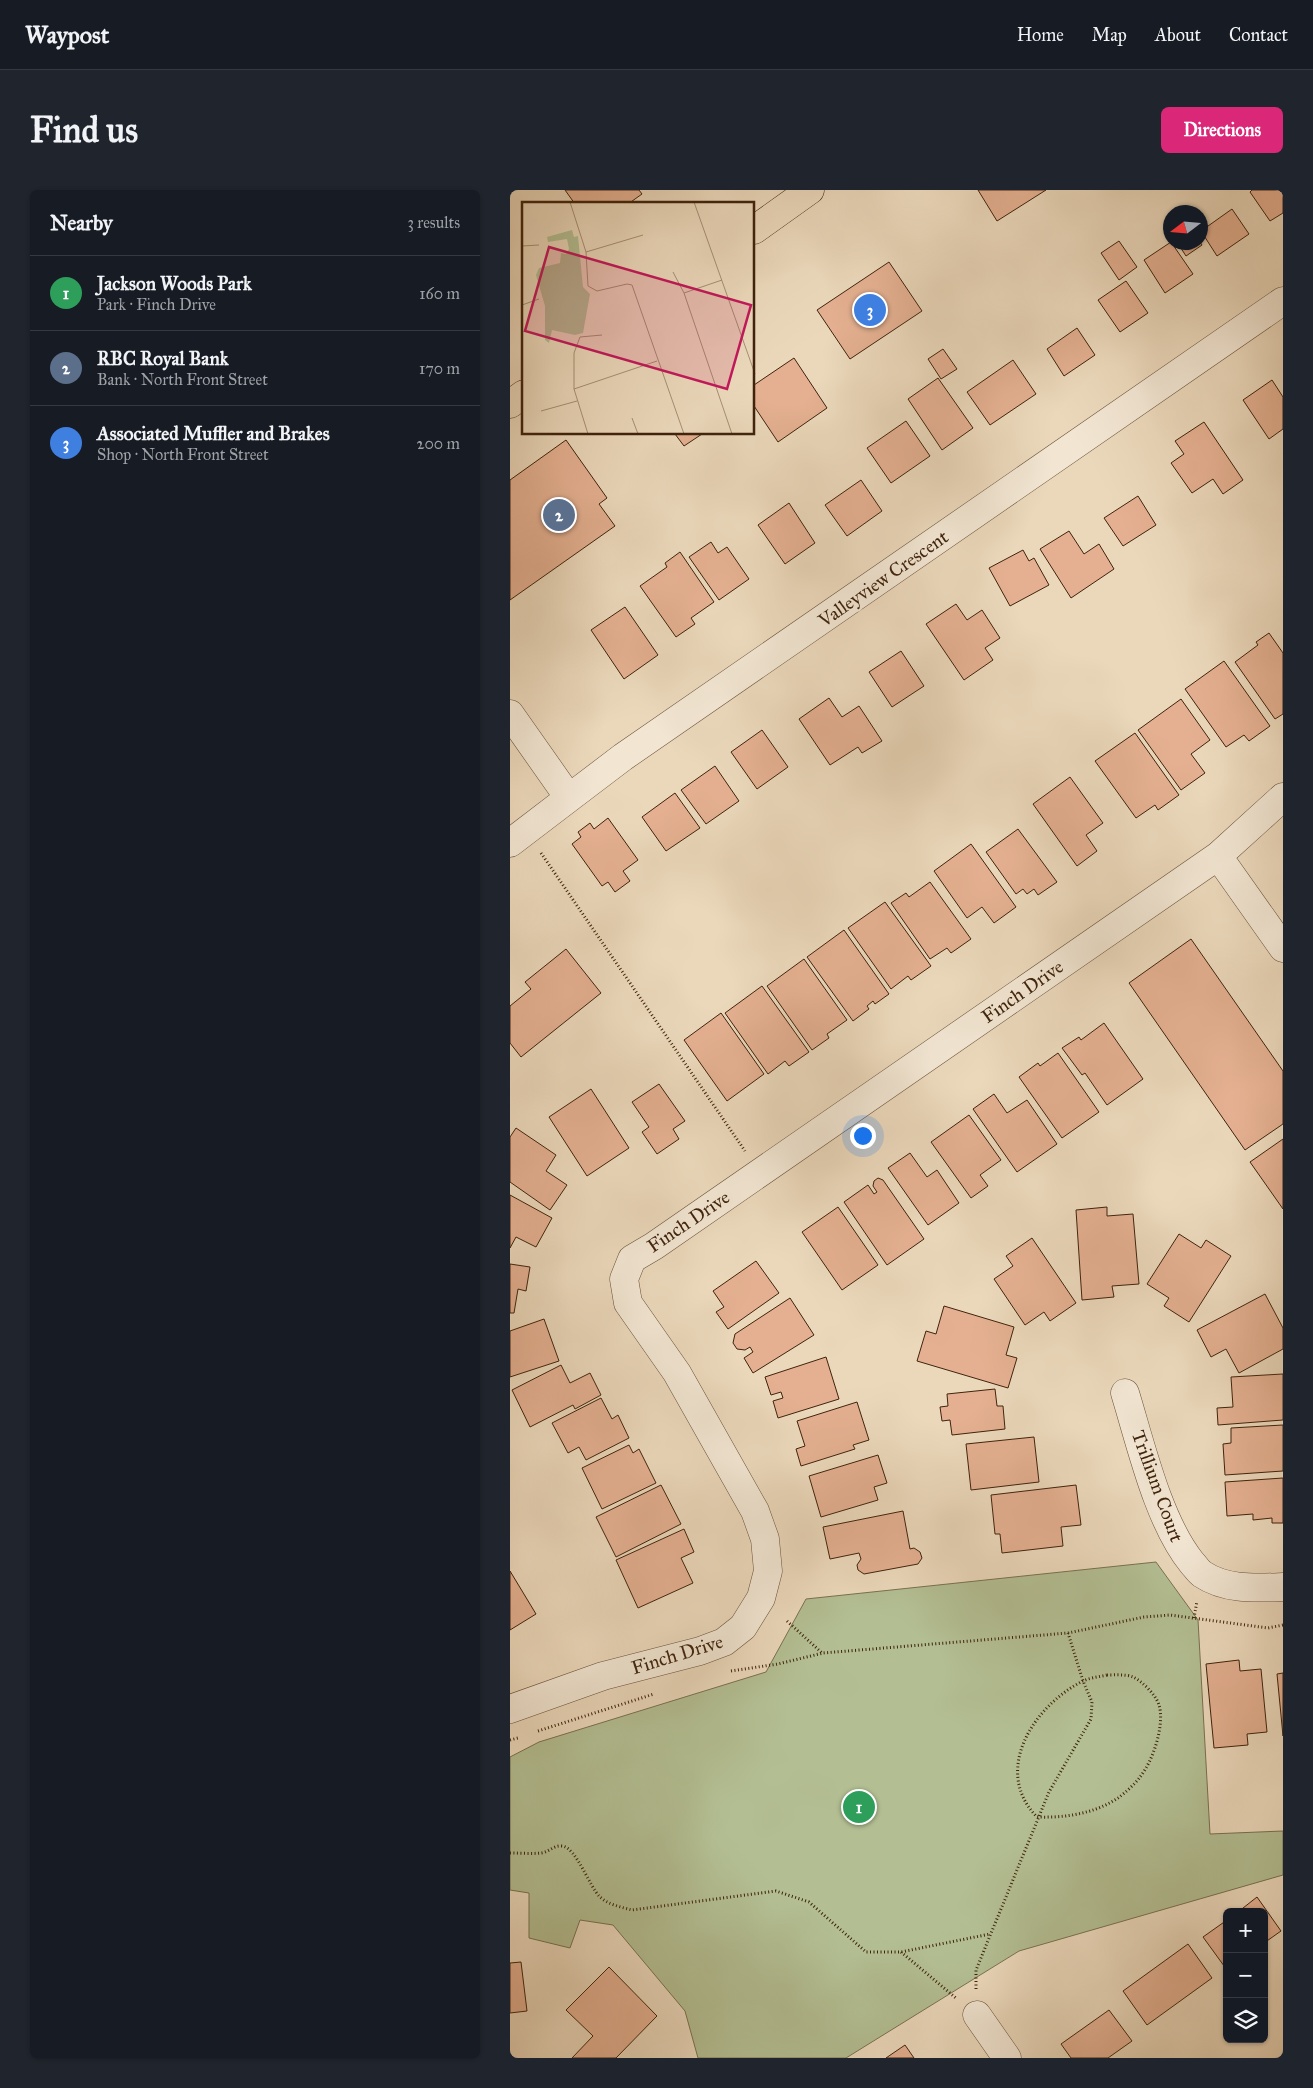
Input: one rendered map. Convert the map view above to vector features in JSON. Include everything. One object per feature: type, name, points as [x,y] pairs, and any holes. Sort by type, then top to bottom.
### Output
[{"type":"main road","points":[[755,229],[810,190]]},
{"type":"main road","points":[[510,404],[522,395]]},
{"type":"street","name":"Valleyview Crescent","points":[[519,837],[631,752],[1283,301]]},
{"type":"street","points":[[510,714],[569,798]]},
{"type":"street","name":"Finch Drive","points":[[510,1709],[603,1676],[700,1651],[724,1642],[744,1628],[761,1598],[768,1571],[765,1539],[755,1511],[677,1373],[628,1303],[624,1279],[632,1259],[654,1246],[1218,856],[1283,797]]},
{"type":"street","points":[[1218,856],[1283,948]]},
{"type":"street","name":"Trillium Court","points":[[1125,1394],[1148,1468],[1168,1523],[1181,1549],[1200,1573],[1228,1585],[1255,1588],[1283,1587]]},
{"type":"street","points":[[977,2015],[1007,2058]]},
{"type":"path","points":[[519,837],[552,871],[760,1172]]},
{"type":"path","points":[[729,1671],[778,1664],[823,1654],[1068,1633],[1144,1617],[1170,1615],[1268,1628],[1283,1625]]},
{"type":"path","points":[[788,1621],[823,1654]]},
{"type":"path","points":[[977,2015],[976,1970],[1048,1792],[1091,1719],[1092,1702],[1083,1681],[1068,1633]]},
{"type":"path","points":[[1107,1675],[1132,1677],[1147,1688],[1159,1704],[1160,1728],[1154,1752],[1140,1777],[1117,1798],[1088,1812],[1059,1818],[1037,1817],[1027,1807],[1020,1790],[1017,1766],[1021,1746],[1036,1721],[1051,1704],[1067,1690],[1083,1681],[1107,1675]]},
{"type":"path","points":[[538,1731],[657,1693]]},
{"type":"path","points":[[510,1740],[519,1737]]},
{"type":"path","points":[[510,1853],[542,1853],[556,1846],[565,1846],[572,1850],[590,1885],[601,1898],[616,1906],[632,1910],[776,1891],[809,1902],[866,1952],[900,1952],[990,1934]]},
{"type":"path","points":[[900,1952],[977,2015]]},
{"type":"green space","points":[[1156,1562],[1198,1620],[1210,1834],[1283,1831],[1283,1875],[1019,1951],[846,2058],[698,2058],[685,2011],[613,1925],[580,1920],[570,1948],[529,1938],[529,1893],[510,1890],[510,1757],[539,1742],[766,1672],[806,1599]]},
{"type":"building","points":[[565,190],[639,190],[642,194],[631,202],[574,202]]},
{"type":"building","points":[[978,190],[1046,190],[997,221]]},
{"type":"building","points":[[1252,190],[1283,190],[1283,213],[1270,221],[1250,192]]},
{"type":"building","points":[[1232,209],[1249,234],[1217,256],[1208,242],[1208,226]]},
{"type":"building","points":[[1119,241],[1137,267],[1119,280],[1101,253]]},
{"type":"building","points":[[1163,247],[1163,250],[1176,250],[1193,274],[1165,293],[1144,260]]},
{"type":"building","points":[[1182,250],[1195,250],[1186,256]]},
{"type":"building","points":[[889,262],[922,311],[850,359],[817,310]]},
{"type":"building","points":[[1126,281],[1148,313],[1120,332],[1098,300]]},
{"type":"building","points":[[1077,328],[1095,355],[1064,376],[1047,349]]},
{"type":"building","points":[[943,349],[957,369],[941,379],[928,359]]},
{"type":"building","points":[[794,358],[827,408],[778,442],[755,408],[755,384]]},
{"type":"building","points":[[1013,360],[1036,394],[990,425],[967,392]]},
{"type":"building","points":[[938,378],[973,428],[942,450],[908,399]]},
{"type":"building","points":[[1272,380],[1283,397],[1283,429],[1269,439],[1243,400]]},
{"type":"building","points":[[906,421],[930,456],[891,483],[867,448]]},
{"type":"building","points":[[1204,422],[1243,480],[1223,494],[1213,479],[1192,493],[1171,463],[1184,454],[1175,441]]},
{"type":"building","points":[[676,435],[700,435],[684,446]]},
{"type":"building","points":[[566,440],[607,498],[599,504],[615,526],[510,600],[510,480]]},
{"type":"building","points":[[861,480],[882,511],[847,536],[825,505]]},
{"type":"building","points":[[1138,496],[1156,525],[1123,546],[1104,518]]},
{"type":"building","points":[[789,503],[815,543],[785,564],[758,525]]},
{"type":"building","points":[[1069,531],[1084,554],[1099,544],[1114,569],[1071,598],[1040,549]]},
{"type":"building","points":[[711,542],[718,553],[727,547],[749,579],[719,600],[689,557]]},
{"type":"building","points":[[1023,550],[1029,561],[1034,558],[1049,585],[1010,606],[989,568]]},
{"type":"building","points":[[680,552],[714,602],[691,618],[695,624],[676,637],[640,586],[667,567],[665,563]]},
{"type":"building","points":[[956,604],[967,620],[982,610],[1000,638],[985,648],[993,660],[964,680],[926,624]]},
{"type":"building","points":[[625,607],[658,655],[624,679],[591,630]]},
{"type":"building","points":[[1269,633],[1283,653],[1283,714],[1275,719],[1235,662],[1258,645],[1256,642]]},
{"type":"building","points":[[901,651],[924,686],[892,707],[869,672]]},
{"type":"building","points":[[1224,661],[1270,726],[1249,741],[1244,735],[1226,747],[1185,689]]},
{"type":"building","points":[[829,698],[842,717],[859,706],[882,741],[862,753],[858,747],[830,765],[799,719]]},
{"type":"building","points":[[1181,699],[1210,740],[1191,754],[1205,773],[1181,790],[1138,730]]},
{"type":"building","points":[[762,730],[788,767],[757,789],[731,752]]},
{"type":"building","points":[[1135,733],[1179,795],[1158,810],[1155,805],[1136,818],[1095,761]]},
{"type":"building","points":[[715,766],[739,801],[706,824],[681,790]]},
{"type":"building","points":[[1070,777],[1103,823],[1086,835],[1097,851],[1077,866],[1033,804]]},
{"type":"building","points":[[675,793],[700,828],[666,851],[642,817]]},
{"type":"building","points":[[608,818],[638,860],[623,871],[630,881],[615,892],[608,882],[602,886],[572,844],[581,837],[578,832],[590,823],[594,829]]},
{"type":"building","points":[[1018,829],[1057,882],[1038,895],[1034,889],[1027,894],[1023,889],[1016,894],[986,852]]},
{"type":"building","points":[[971,844],[1016,907],[994,923],[982,907],[967,918],[934,871]]},
{"type":"building","points":[[930,882],[971,939],[951,953],[947,948],[930,959],[891,903],[906,893],[909,897]]},
{"type":"building","points":[[885,902],[931,966],[911,980],[908,976],[891,989],[848,928]]},
{"type":"building","points":[[844,930],[889,994],[875,1004],[873,1001],[867,1006],[869,1009],[853,1021],[807,957]]},
{"type":"building","points":[[1191,939],[1283,1071],[1283,1124],[1245,1150],[1129,983]]},
{"type":"building","points":[[566,949],[601,993],[521,1057],[510,1043],[510,1006],[531,989],[525,982]]},
{"type":"building","points":[[804,959],[847,1020],[827,1034],[829,1038],[812,1050],[767,986]]},
{"type":"building","points":[[762,986],[809,1052],[789,1066],[785,1061],[768,1074],[725,1013]]},
{"type":"building","points":[[721,1013],[764,1074],[727,1101],[684,1040]]},
{"type":"building","points":[[1104,1023],[1143,1079],[1107,1105],[1085,1073],[1082,1075],[1062,1048],[1079,1037],[1081,1040]]},
{"type":"building","points":[[1058,1053],[1099,1112],[1062,1138],[1019,1077],[1038,1063],[1040,1066]]},
{"type":"building","points":[[659,1084],[685,1121],[673,1129],[679,1139],[657,1154],[642,1132],[649,1127],[632,1102]]},
{"type":"building","points":[[591,1089],[629,1148],[587,1176],[549,1117]]},
{"type":"building","points":[[994,1094],[1007,1113],[1027,1100],[1057,1144],[1017,1172],[973,1109]]},
{"type":"building","points":[[969,1115],[1001,1160],[980,1175],[988,1186],[971,1198],[931,1142]]},
{"type":"building","points":[[516,1128],[556,1155],[546,1171],[567,1185],[550,1210],[510,1182],[510,1137]]},
{"type":"building","points":[[1283,1139],[1283,1209],[1250,1162]]},
{"type":"building","points":[[910,1153],[927,1177],[937,1170],[959,1203],[928,1225],[888,1168]]},
{"type":"building","points":[[878,1178],[883,1180],[924,1239],[887,1265],[844,1202],[868,1185],[874,1194],[877,1192],[873,1186],[874,1181]]},
{"type":"building","points":[[510,1195],[552,1218],[536,1247],[516,1237],[510,1248]]},
{"type":"building","points":[[838,1207],[878,1265],[842,1290],[802,1232]]},
{"type":"building","points":[[1107,1207],[1107,1216],[1133,1214],[1139,1284],[1112,1286],[1114,1297],[1082,1300],[1076,1210]]},
{"type":"building","points":[[1179,1234],[1201,1248],[1206,1240],[1231,1256],[1189,1322],[1164,1306],[1169,1298],[1147,1284]]},
{"type":"building","points":[[1032,1238],[1076,1303],[1050,1321],[1044,1312],[1025,1325],[994,1279],[1013,1266],[1006,1256]]},
{"type":"building","points":[[756,1261],[779,1293],[728,1329],[716,1312],[724,1307],[713,1291]]},
{"type":"building","points":[[510,1264],[530,1267],[526,1291],[518,1289],[514,1313],[510,1313]]},
{"type":"building","points":[[1265,1294],[1283,1328],[1283,1349],[1239,1373],[1226,1349],[1211,1357],[1197,1330]]},
{"type":"building","points":[[790,1298],[814,1335],[753,1373],[744,1358],[753,1352],[750,1347],[745,1350],[737,1349],[733,1343],[735,1334]]},
{"type":"building","points":[[944,1306],[1014,1327],[1006,1355],[1017,1358],[1008,1388],[917,1361],[926,1331],[936,1334]]},
{"type":"building","points":[[544,1319],[559,1361],[510,1377],[510,1331]]},
{"type":"building","points":[[826,1357],[839,1399],[778,1418],[773,1401],[783,1398],[781,1392],[771,1395],[765,1377]]},
{"type":"building","points":[[561,1365],[570,1383],[590,1373],[601,1395],[575,1409],[573,1405],[530,1427],[512,1390]]},
{"type":"building","points":[[1283,1374],[1283,1420],[1218,1425],[1217,1408],[1233,1407],[1231,1377]]},
{"type":"building","points":[[995,1389],[997,1406],[1003,1406],[1005,1429],[952,1435],[950,1420],[942,1421],[940,1407],[948,1406],[947,1394]]},
{"type":"building","points":[[601,1398],[612,1419],[618,1415],[629,1438],[586,1460],[579,1447],[568,1453],[552,1423]]},
{"type":"building","points":[[857,1402],[869,1440],[853,1445],[855,1449],[801,1466],[796,1449],[805,1446],[797,1421]]},
{"type":"building","points":[[1283,1425],[1283,1471],[1225,1475],[1223,1444],[1231,1443],[1231,1428]]},
{"type":"building","points":[[1034,1437],[1039,1482],[971,1490],[966,1444]]},
{"type":"building","points":[[629,1445],[633,1453],[639,1449],[656,1483],[602,1509],[582,1468]]},
{"type":"building","points":[[878,1455],[887,1483],[874,1487],[878,1500],[821,1517],[809,1476]]},
{"type":"building","points":[[1283,1478],[1283,1523],[1272,1523],[1272,1518],[1253,1520],[1253,1514],[1227,1516],[1225,1482]]},
{"type":"building","points":[[661,1485],[681,1524],[616,1557],[596,1517]]},
{"type":"building","points":[[1076,1485],[1081,1525],[1061,1527],[1063,1546],[1002,1553],[1000,1534],[995,1534],[991,1495]]},
{"type":"building","points":[[903,1511],[910,1549],[914,1548],[920,1552],[922,1558],[918,1564],[864,1574],[858,1570],[857,1565],[861,1559],[859,1553],[830,1559],[823,1527]]},
{"type":"building","points":[[684,1529],[694,1552],[681,1558],[693,1583],[638,1608],[616,1560]]},
{"type":"building","points":[[510,1571],[536,1614],[510,1630]]},
{"type":"building","points":[[1239,1660],[1240,1671],[1261,1669],[1267,1732],[1247,1734],[1248,1745],[1214,1748],[1206,1664]]},
{"type":"building","points":[[1283,1673],[1283,1736],[1277,1674]]},
{"type":"building","points":[[1257,1897],[1265,1908],[1243,1908]]},
{"type":"building","points":[[1268,1913],[1281,1931],[1268,1940]]},
{"type":"building","points":[[1223,1923],[1223,1964],[1203,1937]]},
{"type":"building","points":[[1188,1944],[1212,1978],[1147,2025],[1123,1991]]},
{"type":"building","points":[[521,1962],[527,2011],[510,2013],[510,1963]]},
{"type":"building","points":[[609,1967],[657,2016],[616,2058],[572,2058],[593,2036],[566,2010]]},
{"type":"building","points":[[1109,2010],[1132,2041],[1108,2058],[1071,2058],[1061,2044]]},
{"type":"building","points":[[905,2045],[914,2058],[886,2058]]},
{"type":"place","name":"Associated Muffler and Brakes","points":[[870,310]]},
{"type":"place","name":"RBC Royal Bank","points":[[559,515]]},
{"type":"place","name":"Jackson Woods Park","points":[[859,1807]]}]
